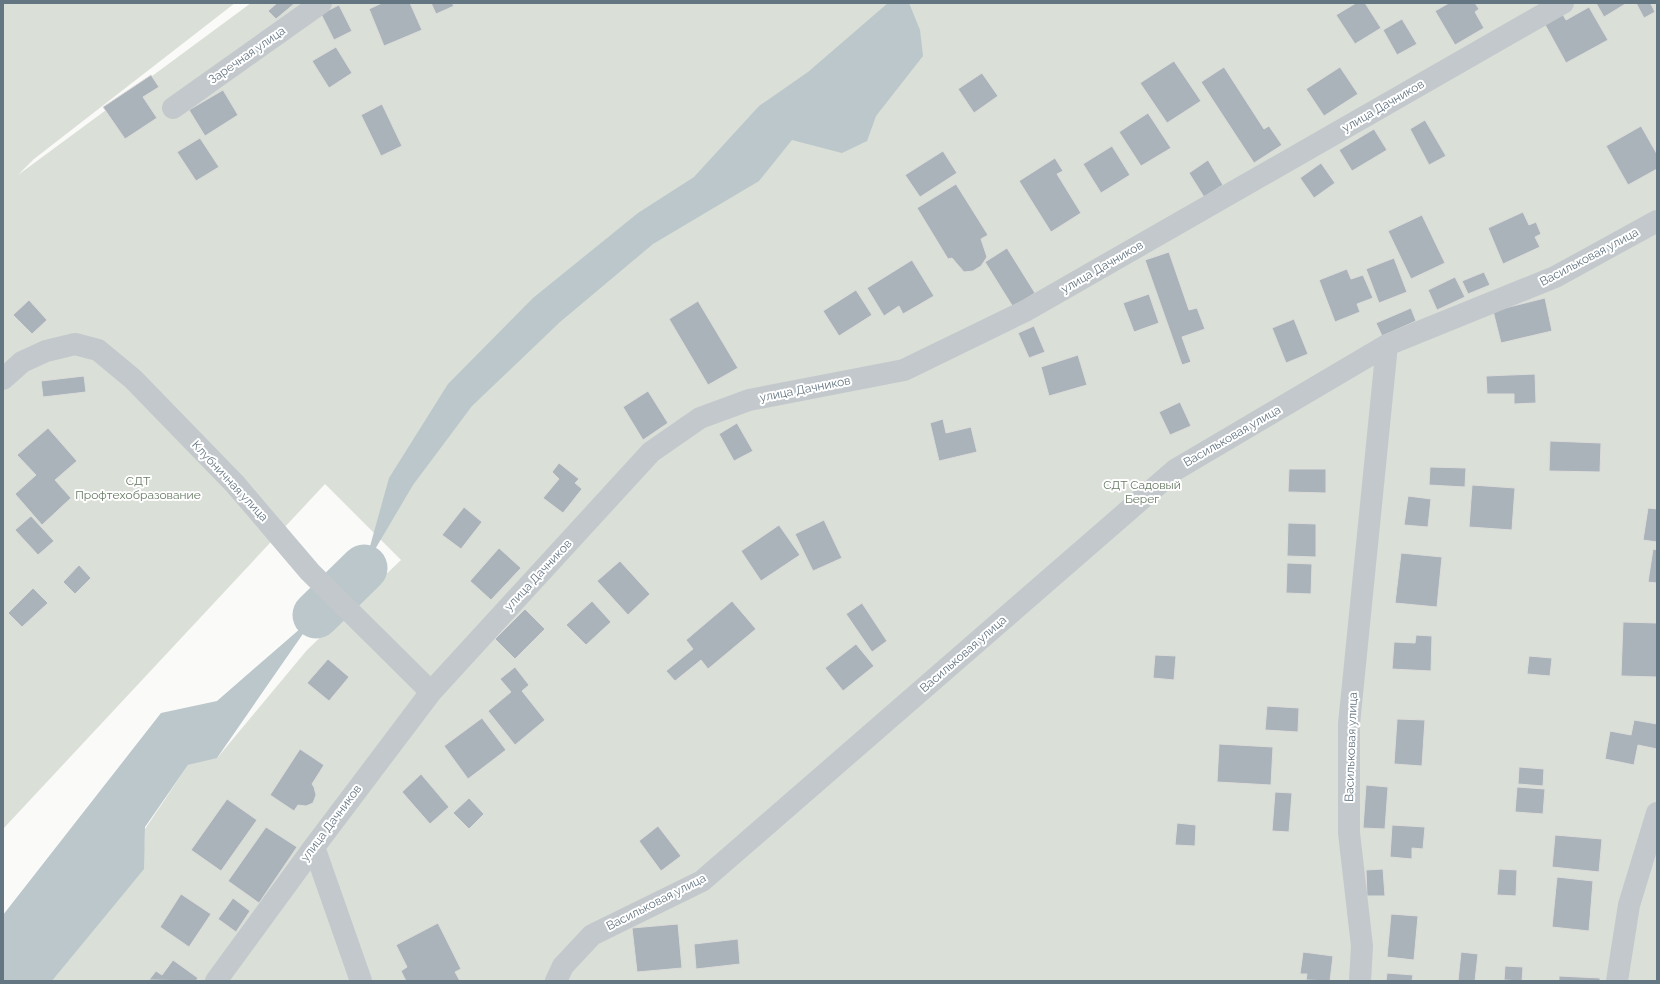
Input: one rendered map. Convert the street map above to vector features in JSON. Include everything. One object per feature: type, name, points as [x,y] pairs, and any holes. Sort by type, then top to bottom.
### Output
[{"type":"street","name":"Заречная улица","points":[[173,108],[322,3]]},
{"type":"street","name":"улица Дачников","points":[[216,981],[314,847],[431,692],[651,452],[700,418],[749,400],[904,370],[1027,310],[1563,3]]},
{"type":"street","name":"Васильковая улица","points":[[556,981],[563,966],[592,934],[702,882],[1175,470],[1387,345],[1556,277],[1657,221]]},
{"type":"street","name":"Клубничная улица","points":[[3,379],[22,362],[46,351],[75,344],[98,350],[132,379],[235,484],[310,572],[431,692]]},
{"type":"street","name":"Васильковая улица","points":[[1360,981],[1362,946],[1349,833],[1349,724],[1387,345]]},
{"type":"street","points":[[1617,981],[1629,905],[1657,813]]},
{"type":"street","points":[[314,847],[361,981]]},
{"type":"green space","name":"СДТ Садовый Берег","points":[[3,3],[235,3],[34,159],[18,175],[251,3],[1657,3],[1657,981],[52,981],[143,869],[145,829],[188,765],[218,757],[307,650],[401,560],[325,484],[3,829]]},
{"type":"shaded area","points":[[888,3],[909,3],[920,30],[923,56],[876,116],[867,141],[842,153],[792,140],[759,181],[653,244],[560,322],[472,406],[413,485],[364,568],[389,478],[448,384],[533,298],[638,213],[694,177],[759,106],[808,72]]},
{"type":"shaded area","points":[[316,615],[217,758],[188,765],[145,827],[144,869],[52,981],[3,981],[3,915],[161,713],[217,701]]},
{"type":"building","points":[[277,3],[295,3],[276,19],[268,11]]},
{"type":"building","points":[[382,3],[410,3],[422,30],[384,46],[369,9]]},
{"type":"building","points":[[431,3],[452,3],[454,6],[436,14]]},
{"type":"building","points":[[1356,3],[1365,3],[1381,28],[1355,44],[1336,15]]},
{"type":"building","points":[[1449,3],[1475,3],[1479,9],[1475,12],[1484,28],[1455,45],[1435,11]]},
{"type":"building","points":[[1596,3],[1627,3],[1604,17]]},
{"type":"building","points":[[1636,3],[1652,3],[1651,4],[1655,12],[1644,18]]},
{"type":"building","points":[[339,5],[352,31],[334,40],[321,14]]},
{"type":"building","points":[[1589,7],[1608,40],[1566,63],[1543,21],[1561,11],[1566,20]]},
{"type":"building","points":[[1402,19],[1417,44],[1397,55],[1383,30]]},
{"type":"building","points":[[336,47],[352,73],[329,88],[312,61]]},
{"type":"building","points":[[1174,61],[1201,101],[1167,123],[1140,83]]},
{"type":"building","points":[[1224,67],[1264,129],[1269,126],[1282,145],[1254,163],[1201,82]]},
{"type":"building","points":[[1340,67],[1358,94],[1324,116],[1306,89]]},
{"type":"building","points":[[982,73],[998,96],[974,113],[958,89]]},
{"type":"building","points":[[151,75],[159,87],[143,97],[157,118],[125,139],[103,107]]},
{"type":"building","points":[[223,90],[238,115],[205,136],[189,110]]},
{"type":"building","points":[[382,104],[402,146],[381,156],[361,115]]},
{"type":"building","points":[[1148,113],[1171,148],[1141,166],[1119,132]]},
{"type":"building","points":[[1425,120],[1446,156],[1429,165],[1410,129]]},
{"type":"building","points":[[1641,126],[1657,154],[1657,169],[1628,185],[1606,146]]},
{"type":"building","points":[[1374,129],[1387,150],[1352,171],[1339,150]]},
{"type":"building","points":[[200,138],[219,167],[196,181],[177,152]]},
{"type":"building","points":[[1112,146],[1130,175],[1101,193],[1083,164]]},
{"type":"building","points":[[943,151],[957,173],[920,197],[905,175]]},
{"type":"building","points":[[1055,158],[1063,171],[1057,174],[1081,213],[1051,232],[1019,181]]},
{"type":"building","points":[[1208,160],[1223,185],[1204,197],[1189,173]]},
{"type":"building","points":[[1321,163],[1335,183],[1314,198],[1300,178]]},
{"type":"building","points":[[956,184],[988,235],[981,239],[987,257],[981,266],[973,271],[964,272],[952,258],[948,259],[917,208]]},
{"type":"building","points":[[1523,212],[1529,225],[1536,222],[1541,234],[1535,237],[1540,247],[1503,264],[1488,228]]},
{"type":"building","points":[[1422,215],[1445,263],[1411,279],[1388,231]]},
{"type":"building","points":[[1007,248],[1035,293],[1013,307],[985,262]]},
{"type":"building","points":[[1169,252],[1189,310],[1197,308],[1205,329],[1182,337],[1191,362],[1182,365],[1145,260]]},
{"type":"building","points":[[1394,258],[1407,292],[1379,303],[1366,269]]},
{"type":"building","points":[[912,260],[934,296],[903,314],[899,306],[884,316],[867,288]]},
{"type":"building","points":[[1347,269],[1351,279],[1363,275],[1373,298],[1357,304],[1360,312],[1335,322],[1319,280]]},
{"type":"building","points":[[1484,272],[1490,285],[1468,294],[1462,281]]},
{"type":"building","points":[[1455,277],[1465,297],[1437,310],[1428,290]]},
{"type":"building","points":[[856,290],[872,315],[839,336],[823,311]]},
{"type":"building","points":[[1149,294],[1159,323],[1134,332],[1123,303]]},
{"type":"building","points":[[1545,298],[1552,331],[1501,343],[1493,311]]},
{"type":"building","points":[[29,300],[47,320],[32,334],[13,315]]},
{"type":"building","points":[[698,301],[738,368],[708,385],[669,319]]},
{"type":"building","points":[[1411,308],[1416,321],[1382,336],[1376,323]]},
{"type":"building","points":[[1294,319],[1308,354],[1286,363],[1272,328]]},
{"type":"building","points":[[1034,326],[1045,352],[1029,358],[1018,333]]},
{"type":"building","points":[[1078,355],[1087,385],[1049,396],[1041,367]]},
{"type":"building","points":[[1535,374],[1536,403],[1514,404],[1514,394],[1487,394],[1486,376]]},
{"type":"building","points":[[84,376],[86,392],[43,397],[41,381]]},
{"type":"building","points":[[648,391],[668,423],[643,440],[623,407]]},
{"type":"building","points":[[1180,402],[1191,426],[1170,435],[1159,412]]},
{"type":"building","points":[[943,419],[946,433],[971,427],[977,452],[939,461],[930,423]]},
{"type":"building","points":[[737,423],[753,451],[734,461],[719,434]]},
{"type":"building","points":[[48,428],[77,461],[55,480],[71,498],[42,525],[15,494],[36,475],[17,455]]},
{"type":"building","points":[[1550,441],[1601,443],[1600,472],[1549,471]]},
{"type":"building","points":[[559,463],[579,479],[575,483],[582,489],[563,513],[543,498],[559,479],[552,472]]},
{"type":"building","points":[[1430,467],[1466,468],[1465,487],[1429,485]]},
{"type":"building","points":[[1289,469],[1326,469],[1326,493],[1288,492]]},
{"type":"building","points":[[1472,485],[1515,488],[1512,530],[1469,527]]},
{"type":"building","points":[[1408,496],[1431,499],[1428,527],[1404,525]]},
{"type":"building","points":[[464,507],[482,522],[461,549],[442,535]]},
{"type":"building","points":[[1648,508],[1657,509],[1657,542],[1643,540]]},
{"type":"building","points":[[31,516],[54,541],[38,555],[15,530]]},
{"type":"building","points":[[824,520],[842,558],[813,571],[795,534]]},
{"type":"building","points":[[1288,523],[1316,524],[1316,557],[1287,556]]},
{"type":"building","points":[[779,525],[800,555],[761,581],[741,551]]},
{"type":"building","points":[[499,548],[521,568],[491,600],[470,581]]},
{"type":"building","points":[[1653,549],[1657,550],[1657,583],[1648,582]]},
{"type":"building","points":[[1401,553],[1442,557],[1437,607],[1395,603]]},
{"type":"building","points":[[620,561],[650,594],[628,615],[597,581]]},
{"type":"building","points":[[1287,563],[1312,564],[1311,594],[1286,593]]},
{"type":"building","points":[[79,565],[91,578],[75,594],[63,582]]},
{"type":"building","points":[[33,588],[48,603],[22,627],[8,613]]},
{"type":"building","points":[[592,601],[611,622],[586,645],[566,625]]},
{"type":"building","points":[[732,601],[756,629],[708,669],[701,660],[675,681],[666,671],[693,649],[686,640]]},
{"type":"building","points":[[862,603],[887,641],[872,652],[846,614]]},
{"type":"building","points":[[525,609],[545,629],[515,659],[495,639]]},
{"type":"building","points":[[1623,622],[1657,623],[1657,677],[1621,676]]},
{"type":"building","points":[[1416,635],[1432,636],[1431,671],[1392,669],[1394,642],[1415,643]]},
{"type":"building","points":[[856,644],[874,666],[843,691],[825,668]]},
{"type":"building","points":[[1155,655],[1176,656],[1174,680],[1153,678]]},
{"type":"building","points":[[1529,656],[1552,658],[1550,676],[1527,674]]},
{"type":"building","points":[[328,659],[349,677],[329,701],[307,683]]},
{"type":"building","points":[[515,667],[529,685],[522,691],[545,720],[515,745],[488,711],[511,692],[500,679]]},
{"type":"building","points":[[1267,706],[1299,708],[1298,732],[1265,730]]},
{"type":"building","points":[[482,718],[506,750],[468,779],[444,746]]},
{"type":"building","points":[[1397,719],[1425,720],[1422,766],[1394,764]]},
{"type":"building","points":[[1634,720],[1657,724],[1657,749],[1638,745],[1634,765],[1605,759],[1610,731],[1631,735]]},
{"type":"building","points":[[1219,744],[1273,747],[1271,785],[1217,782]]},
{"type":"building","points":[[300,749],[324,765],[312,784],[316,795],[313,803],[306,806],[298,805],[294,811],[270,795]]},
{"type":"building","points":[[1519,767],[1544,769],[1543,786],[1518,784]]},
{"type":"building","points":[[421,774],[449,807],[430,824],[402,792]]},
{"type":"building","points":[[1366,785],[1388,787],[1385,829],[1363,828]]},
{"type":"building","points":[[1517,787],[1545,789],[1543,814],[1515,812]]},
{"type":"building","points":[[1275,792],[1292,793],[1289,832],[1272,831]]},
{"type":"building","points":[[469,798],[484,814],[469,829],[453,813]]},
{"type":"building","points":[[227,799],[257,820],[221,871],[191,850]]},
{"type":"building","points":[[1177,823],[1196,825],[1195,846],[1175,845]]},
{"type":"building","points":[[1392,825],[1425,827],[1423,849],[1412,848],[1412,859],[1390,857]]},
{"type":"building","points":[[658,826],[681,856],[661,871],[639,841]]},
{"type":"building","points":[[266,827],[297,847],[259,903],[228,881]]},
{"type":"building","points":[[1555,835],[1602,839],[1599,872],[1552,867]]},
{"type":"building","points":[[1383,869],[1385,896],[1367,896],[1366,870]]},
{"type":"building","points":[[1499,869],[1517,870],[1516,896],[1497,895]]},
{"type":"building","points":[[1557,877],[1593,881],[1589,931],[1552,927]]},
{"type":"building","points":[[181,894],[211,914],[189,947],[160,927]]},
{"type":"building","points":[[233,898],[250,911],[236,932],[218,919]]},
{"type":"building","points":[[1391,914],[1418,916],[1414,960],[1387,957]]},
{"type":"building","points":[[438,923],[461,969],[455,972],[460,981],[406,981],[401,971],[407,967],[396,945]]},
{"type":"building","points":[[678,924],[682,968],[637,972],[632,928]]},
{"type":"building","points":[[738,939],[740,964],[696,969],[694,944]]},
{"type":"building","points":[[1303,952],[1333,956],[1330,981],[1306,980],[1307,974],[1300,974]]},
{"type":"building","points":[[1461,952],[1478,954],[1475,981],[1458,981]]},
{"type":"building","points":[[173,960],[198,978],[196,981],[149,980],[156,971],[162,975]]},
{"type":"building","points":[[1505,966],[1523,967],[1522,981],[1504,980]]},
{"type":"building","points":[[1387,973],[1413,975],[1412,981],[1386,981]]},
{"type":"building","points":[[1559,976],[1600,978],[1600,981],[1559,981]]},
{"type":"waterway","points":[[316,615],[364,568]]},
{"type":"park label","name":"СДТ Профтехобразование","points":[[138,488]]}]
